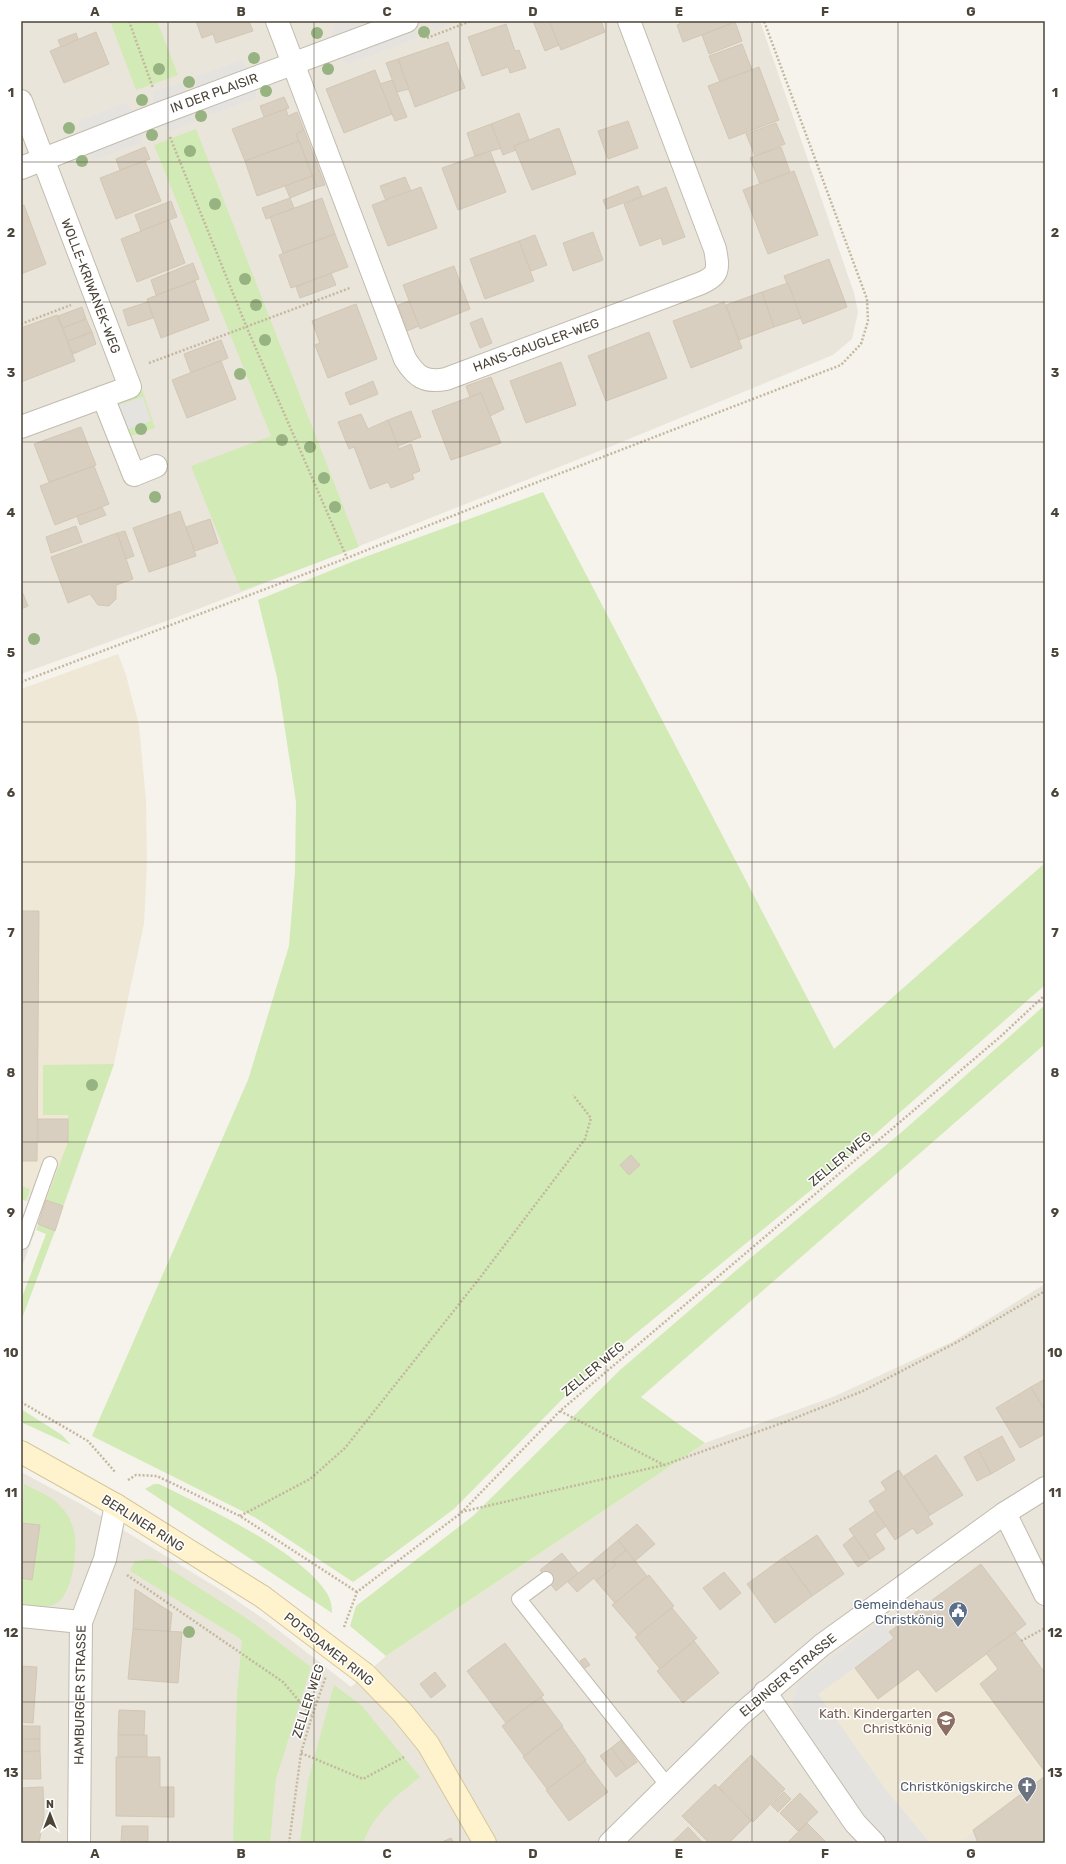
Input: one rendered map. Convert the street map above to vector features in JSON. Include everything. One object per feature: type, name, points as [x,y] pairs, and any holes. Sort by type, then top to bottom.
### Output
[{"type":"street","name":"HANS-GAUGLER-WEG","points":[[278,21],[405,360],[412,371],[422,378],[435,381],[712,279],[716,273],[716,249],[629,21]]},
{"type":"street","name":"IN DER PLAISIR","points":[[21,168],[161,113],[407,21]]},
{"type":"street","name":"WOLLE-KRIWANEK-WEG","points":[[21,101],[130,387],[21,427]]},
{"type":"street","points":[[103,397],[134,474],[156,466]]},
{"type":"street","name":"BERLINER RING","points":[[21,1452],[116,1505],[263,1597]]},
{"type":"street","name":"ELBINGER STRASSE","points":[[610,1843],[739,1716],[765,1692],[822,1645],[1005,1513],[1045,1488]]},
{"type":"street","name":"HAMBURGER STRASSE","points":[[79,1843],[81,1622],[105,1559],[116,1505]]},
{"type":"street","points":[[1005,1513],[1045,1594]]},
{"type":"street","name":"POTSDAMER RING","points":[[263,1597],[365,1674],[402,1712],[428,1744],[485,1843]]},
{"type":"street","points":[[21,1616],[81,1622]]},
{"type":"street","points":[[765,1692],[860,1819],[874,1843]]},
{"type":"lane","points":[[21,1243],[50,1164]]},
{"type":"lane","points":[[546,1579],[519,1599],[668,1786]]},
{"type":"path","points":[[129,21],[161,113],[247,328],[347,558]]},
{"type":"path","points":[[21,682],[347,558],[530,485],[841,365],[862,344],[868,320],[867,299],[764,21]]},
{"type":"path","points":[[124,372],[247,328],[374,279]]},
{"type":"path","points":[[21,324],[95,296]]},
{"type":"path","name":"ZELLER WEG","points":[[357,1592],[461,1513],[560,1411],[1000,1037],[1045,995]]},
{"type":"path","points":[[240,1516],[310,1479],[345,1448],[474,1285],[585,1139],[591,1118],[573,1095]]},
{"type":"path","points":[[461,1513],[664,1465],[785,1422],[863,1391],[963,1339],[1045,1291]]},
{"type":"path","points":[[21,1402],[88,1441],[124,1483]]},
{"type":"path","points":[[560,1411],[664,1465]]},
{"type":"path","points":[[116,1505],[120,1488],[124,1483],[136,1475],[157,1476],[240,1516],[357,1592],[343,1628]]},
{"type":"path","points":[[105,1559],[282,1682],[312,1716]]},
{"type":"path","points":[[1021,1641],[1045,1628]]},
{"type":"path","name":"ZELLER WEG","points":[[289,1843],[301,1753],[312,1716],[328,1672]]},
{"type":"path","points":[[301,1753],[363,1779],[428,1744]]},
{"type":"shaded area","points":[[21,21],[760,21],[854,293],[858,312],[852,339],[833,355],[612,446],[180,616],[21,674]]},
{"type":"shaded area","points":[[345,21],[414,21],[417,38],[348,64],[332,50],[333,26]]},
{"type":"shaded area","points":[[427,21],[458,21],[435,30]]},
{"type":"shaded area","points":[[241,60],[256,78],[256,98],[211,115],[196,100],[196,77]]},
{"type":"shaded area","points":[[180,83],[193,101],[194,122],[169,131],[155,116],[153,92]]},
{"type":"shaded area","points":[[125,103],[141,121],[142,142],[94,160],[79,146],[79,121]]},
{"type":"shaded area","points":[[143,397],[151,421],[118,433],[108,409]]},
{"type":"shaded area","points":[[118,654],[126,675],[139,725],[146,800],[147,864],[144,924],[114,1064],[55,1231],[38,1224],[43,1207],[21,1199],[21,689]]},
{"type":"shaded area","points":[[21,1227],[35,1232],[21,1269]]},
{"type":"shaded area","points":[[1045,1284],[1045,1843],[21,1843],[21,1472],[81,1504],[224,1592],[268,1622],[351,1687],[386,1656],[705,1443],[833,1397],[952,1342]]},
{"type":"shaded area","points":[[882,1621],[894,1638],[818,1694],[885,1789],[930,1843],[888,1843],[854,1801],[799,1724],[793,1702],[798,1683]]},
{"type":"shaded area","name":"Kath. Kindergarten Christkönig","points":[[1015,1632],[1045,1673],[1045,1776],[959,1843],[930,1843],[885,1789],[818,1694],[855,1668],[878,1699],[918,1669],[936,1692]]},
{"type":"green space","points":[[110,21],[157,21],[178,75],[136,90]]},
{"type":"green space","points":[[196,129],[359,547],[241,591],[191,466],[271,436],[154,145]]},
{"type":"green space","points":[[140,383],[155,428],[120,440],[143,397],[108,409]]},
{"type":"green space","points":[[543,492],[834,1049],[1045,863],[1045,985],[816,1186],[590,1371],[454,1509],[353,1582],[256,1518],[92,1436],[248,1080],[289,946],[295,872],[296,802],[277,677],[258,600],[354,561]]},
{"type":"green space","points":[[1045,1005],[1045,1044],[641,1397],[705,1443],[386,1656],[350,1626],[356,1606],[473,1516],[620,1370],[753,1256],[903,1131]]},
{"type":"green space","points":[[114,1064],[63,1206],[46,1200],[68,1142],[68,1115],[43,1115],[43,1065]]},
{"type":"green space","points":[[21,1186],[30,1189],[26,1201],[21,1199]]},
{"type":"green space","points":[[38,1224],[55,1231],[21,1321],[21,1300],[46,1234],[36,1230]]},
{"type":"green space","points":[[21,1409],[62,1435],[71,1445],[21,1422]]},
{"type":"green space","points":[[24,1484],[49,1497],[57,1503],[67,1515],[74,1531],[75,1558],[67,1590],[57,1603],[49,1606],[21,1603],[21,1578],[32,1580],[40,1525],[21,1523]]},
{"type":"green space","points":[[154,1484],[159,1484],[201,1505],[276,1547],[298,1563],[315,1579],[328,1595],[332,1613],[145,1489]]},
{"type":"green space","points":[[149,1559],[156,1560],[249,1620],[311,1667],[276,1779],[270,1843],[233,1843],[237,1693],[242,1640],[130,1571],[135,1561]]},
{"type":"green space","points":[[334,1685],[361,1705],[420,1777],[394,1798],[373,1822],[363,1843],[300,1843],[308,1781]]},
{"type":"building","points":[[196,21],[249,21],[253,31],[216,43],[213,34],[202,38]]},
{"type":"building","points":[[533,21],[549,21],[559,45],[545,51]]},
{"type":"building","points":[[549,21],[601,21],[605,32],[561,50]]},
{"type":"building","points":[[679,21],[738,21],[683,42],[677,25],[680,24]]},
{"type":"building","points":[[735,22],[742,41],[709,54],[702,35]]},
{"type":"building","points":[[506,24],[515,51],[519,50],[526,68],[510,73],[508,67],[482,76],[468,37]]},
{"type":"building","points":[[96,32],[109,64],[64,83],[50,51]]},
{"type":"building","points":[[76,33],[78,39],[61,47],[58,40]]},
{"type":"building","points":[[448,42],[465,88],[415,107],[398,59]]},
{"type":"building","points":[[742,44],[752,70],[720,82],[709,56]]},
{"type":"building","points":[[398,59],[409,89],[397,92],[386,63]]},
{"type":"building","points":[[759,67],[779,120],[729,139],[708,86]]},
{"type":"building","points":[[375,70],[392,114],[344,133],[326,89]]},
{"type":"building","points":[[392,80],[407,117],[395,121],[380,84]]},
{"type":"building","points":[[284,97],[289,108],[264,117],[260,106]]},
{"type":"building","points":[[286,109],[288,116],[297,112],[304,130],[296,134],[299,141],[245,161],[232,129]]},
{"type":"building","points":[[519,113],[529,140],[514,146],[516,150],[503,155],[491,124]]},
{"type":"building","points":[[628,121],[638,148],[608,159],[598,131]]},
{"type":"building","points":[[776,123],[785,144],[755,156],[746,134]]},
{"type":"building","points":[[491,124],[501,148],[475,156],[467,133]]},
{"type":"building","points":[[559,128],[576,174],[532,190],[514,146]]},
{"type":"building","points":[[304,130],[325,185],[317,187],[296,134]]},
{"type":"building","points":[[299,141],[312,176],[257,196],[245,161]]},
{"type":"building","points":[[145,147],[150,159],[120,170],[116,159]]},
{"type":"building","points":[[781,147],[790,172],[760,184],[750,158]]},
{"type":"building","points":[[490,151],[506,192],[458,210],[442,168]]},
{"type":"building","points":[[145,161],[161,201],[116,219],[100,178]]},
{"type":"building","points":[[794,171],[818,235],[768,254],[743,190]]},
{"type":"building","points":[[312,176],[317,187],[290,198],[285,186]]},
{"type":"building","points":[[405,177],[411,191],[386,201],[380,186]]},
{"type":"building","points":[[638,186],[642,196],[607,209],[603,200]]},
{"type":"building","points":[[421,187],[437,228],[388,246],[372,205]]},
{"type":"building","points":[[666,187],[685,237],[663,245],[661,238],[640,246],[624,204]]},
{"type":"building","points":[[290,198],[294,208],[266,219],[262,208]]},
{"type":"building","points":[[322,198],[335,234],[283,253],[270,217]]},
{"type":"building","points":[[171,201],[177,217],[141,231],[135,215]]},
{"type":"building","points":[[24,205],[46,264],[21,274],[21,206]]},
{"type":"building","points":[[169,220],[185,263],[137,282],[121,239]]},
{"type":"building","points":[[593,232],[603,260],[573,271],[563,243]]},
{"type":"building","points":[[335,234],[348,267],[291,288],[279,255]]},
{"type":"building","points":[[535,235],[547,265],[531,271],[519,241]]},
{"type":"building","points":[[519,241],[534,281],[485,299],[470,259]]},
{"type":"building","points":[[829,259],[847,307],[803,324],[784,276]]},
{"type":"building","points":[[193,263],[199,279],[156,295],[151,280]]},
{"type":"building","points":[[454,266],[470,309],[420,329],[403,285]]},
{"type":"building","points":[[331,273],[336,285],[300,298],[296,287]]},
{"type":"building","points":[[195,281],[209,320],[161,338],[147,299]]},
{"type":"building","points":[[788,283],[801,318],[774,327],[762,292]]},
{"type":"building","points":[[762,292],[774,327],[739,340],[726,305]]},
{"type":"building","points":[[409,301],[419,326],[407,331],[398,305]]},
{"type":"building","points":[[148,302],[153,318],[128,326],[123,310]]},
{"type":"building","points":[[724,302],[742,348],[691,368],[673,321]]},
{"type":"building","points":[[356,304],[377,359],[328,378],[315,345],[320,343],[312,321]]},
{"type":"building","points":[[82,307],[86,319],[63,328],[58,316]]},
{"type":"building","points":[[57,315],[75,361],[21,382],[21,328]]},
{"type":"building","points":[[482,318],[492,343],[480,348],[470,323]]},
{"type":"building","points":[[86,319],[92,332],[68,341],[63,328]]},
{"type":"building","points":[[92,332],[96,344],[73,354],[68,341]]},
{"type":"building","points":[[649,332],[667,378],[606,401],[588,356]]},
{"type":"building","points":[[221,340],[228,358],[191,373],[184,354]]},
{"type":"building","points":[[221,361],[236,399],[187,418],[172,380]]},
{"type":"building","points":[[561,362],[576,405],[526,423],[510,381]]},
{"type":"building","points":[[491,377],[504,409],[490,416],[481,393],[470,397],[466,386]]},
{"type":"building","points":[[373,381],[378,394],[350,405],[345,393]]},
{"type":"building","points":[[481,393],[501,443],[451,460],[432,411]]},
{"type":"building","points":[[411,411],[421,437],[398,446],[388,420]]},
{"type":"building","points":[[361,414],[368,429],[388,420],[399,449],[411,444],[420,471],[412,474],[414,479],[391,488],[388,482],[370,489],[354,447],[349,449],[338,422]]},
{"type":"building","points":[[81,427],[96,465],[49,482],[34,444]]},
{"type":"building","points":[[94,466],[109,504],[55,525],[40,486]]},
{"type":"building","points":[[102,507],[106,515],[80,525],[77,516]]},
{"type":"building","points":[[180,511],[196,556],[149,572],[133,528]]},
{"type":"building","points":[[210,519],[218,543],[195,551],[186,527]]},
{"type":"building","points":[[76,526],[82,542],[51,553],[46,537]]},
{"type":"building","points":[[125,531],[134,556],[126,559],[117,533]]},
{"type":"building","points":[[117,533],[133,579],[116,585],[116,599],[109,606],[98,605],[90,594],[68,603],[51,557]]},
{"type":"building","points":[[21,589],[28,606],[21,609]]},
{"type":"building","points":[[21,911],[39,911],[37,1161],[21,1161]]},
{"type":"building","points":[[38,1119],[68,1119],[68,1142],[38,1142]]},
{"type":"building","points":[[631,1155],[640,1165],[629,1175],[620,1165]]},
{"type":"building","points":[[46,1200],[63,1206],[55,1231],[38,1224]]},
{"type":"building","points":[[1045,1379],[1045,1411],[1031,1387]]},
{"type":"building","points":[[1031,1387],[1045,1411],[1045,1434],[1020,1448],[996,1408]]},
{"type":"building","points":[[1002,1436],[1015,1460],[991,1474],[978,1449]]},
{"type":"building","points":[[978,1449],[991,1474],[977,1481],[964,1457]]},
{"type":"building","points":[[936,1455],[963,1495],[930,1515],[904,1476]]},
{"type":"building","points":[[899,1470],[930,1515],[928,1517],[933,1524],[917,1534],[913,1528],[895,1540],[869,1501],[886,1490],[881,1482]]},
{"type":"building","points":[[875,1511],[886,1526],[875,1534],[885,1549],[870,1559],[849,1529]]},
{"type":"building","points":[[21,1523],[40,1525],[32,1580],[21,1578]]},
{"type":"building","points":[[637,1524],[655,1544],[635,1561],[618,1540]]},
{"type":"building","points":[[817,1535],[844,1574],[812,1596],[784,1557]]},
{"type":"building","points":[[854,1536],[870,1559],[858,1567],[843,1545]]},
{"type":"building","points":[[618,1540],[626,1550],[613,1561],[616,1565],[596,1581],[594,1578],[577,1592],[568,1582]]},
{"type":"building","points":[[626,1550],[647,1576],[615,1603],[596,1581],[616,1565],[613,1561]]},
{"type":"building","points":[[562,1553],[578,1573],[556,1591],[540,1570]]},
{"type":"building","points":[[784,1557],[812,1596],[775,1623],[747,1584]]},
{"type":"building","name":"Gemeindehaus Christkönig","points":[[981,1564],[1026,1624],[936,1692],[918,1669],[878,1699],[855,1668],[894,1638],[889,1632]]},
{"type":"building","points":[[724,1572],[741,1593],[720,1610],[703,1588]]},
{"type":"building","points":[[649,1575],[674,1606],[638,1635],[612,1605]]},
{"type":"building","points":[[135,1589],[172,1613],[170,1632],[133,1629]]},
{"type":"building","points":[[672,1608],[697,1638],[660,1669],[635,1637]]},
{"type":"building","points":[[133,1629],[182,1632],[178,1683],[128,1679]]},
{"type":"building","points":[[1015,1632],[1045,1673],[1045,1772],[980,1684],[998,1669],[986,1653]]},
{"type":"building","points":[[694,1641],[719,1673],[683,1703],[657,1671]]},
{"type":"building","points":[[505,1643],[544,1695],[506,1723],[467,1671]]},
{"type":"building","points":[[585,1658],[590,1665],[585,1668],[580,1661]]},
{"type":"building","points":[[21,1666],[37,1667],[33,1723],[21,1722]]},
{"type":"building","points":[[435,1672],[446,1686],[431,1698],[420,1684]]},
{"type":"building","points":[[541,1697],[563,1726],[524,1756],[502,1726]]},
{"type":"building","points":[[119,1710],[145,1711],[144,1735],[118,1735]]},
{"type":"building","points":[[21,1726],[40,1726],[40,1739],[21,1739]]},
{"type":"building","points":[[562,1727],[586,1760],[547,1789],[523,1757]]},
{"type":"building","points":[[118,1735],[147,1735],[147,1757],[118,1757]]},
{"type":"building","points":[[21,1739],[40,1739],[40,1751],[21,1752]]},
{"type":"building","points":[[621,1740],[637,1762],[627,1769],[611,1748]]},
{"type":"building","points":[[611,1748],[627,1769],[616,1777],[600,1756]]},
{"type":"building","points":[[40,1751],[41,1779],[21,1779],[21,1752]]},
{"type":"building","points":[[751,1755],[785,1789],[753,1822],[719,1787]]},
{"type":"building","points":[[116,1757],[160,1757],[160,1787],[174,1787],[174,1817],[116,1816]]},
{"type":"building","points":[[585,1761],[608,1792],[569,1821],[546,1790]]},
{"type":"building","name":"Christkönigskirche","points":[[1045,1776],[1045,1843],[978,1843],[973,1830]]},
{"type":"building","points":[[715,1784],[751,1821],[729,1843],[709,1843],[682,1816]]},
{"type":"building","points":[[43,1787],[44,1816],[39,1843],[21,1843],[21,1788]]},
{"type":"building","points":[[784,1792],[791,1799],[778,1812],[771,1805]]},
{"type":"building","points":[[800,1793],[818,1812],[798,1831],[780,1813]]},
{"type":"building","points":[[807,1823],[827,1843],[787,1843]]},
{"type":"building","points":[[122,1826],[148,1826],[148,1843],[121,1843]]},
{"type":"building","points":[[688,1827],[703,1843],[682,1843],[677,1838]]},
{"type":"building","points":[[451,1838],[454,1843],[440,1843]]},
{"type":"building","points":[[677,1838],[682,1843],[671,1843]]},
{"type":"place","name":"Gemeindehaus Christkönig","points":[[958,1628]]},
{"type":"place","name":"Kath. Kindergarten Christkönig","points":[[946,1737]]},
{"type":"place","name":"Christkönigskirche","points":[[1027,1803]]}]
